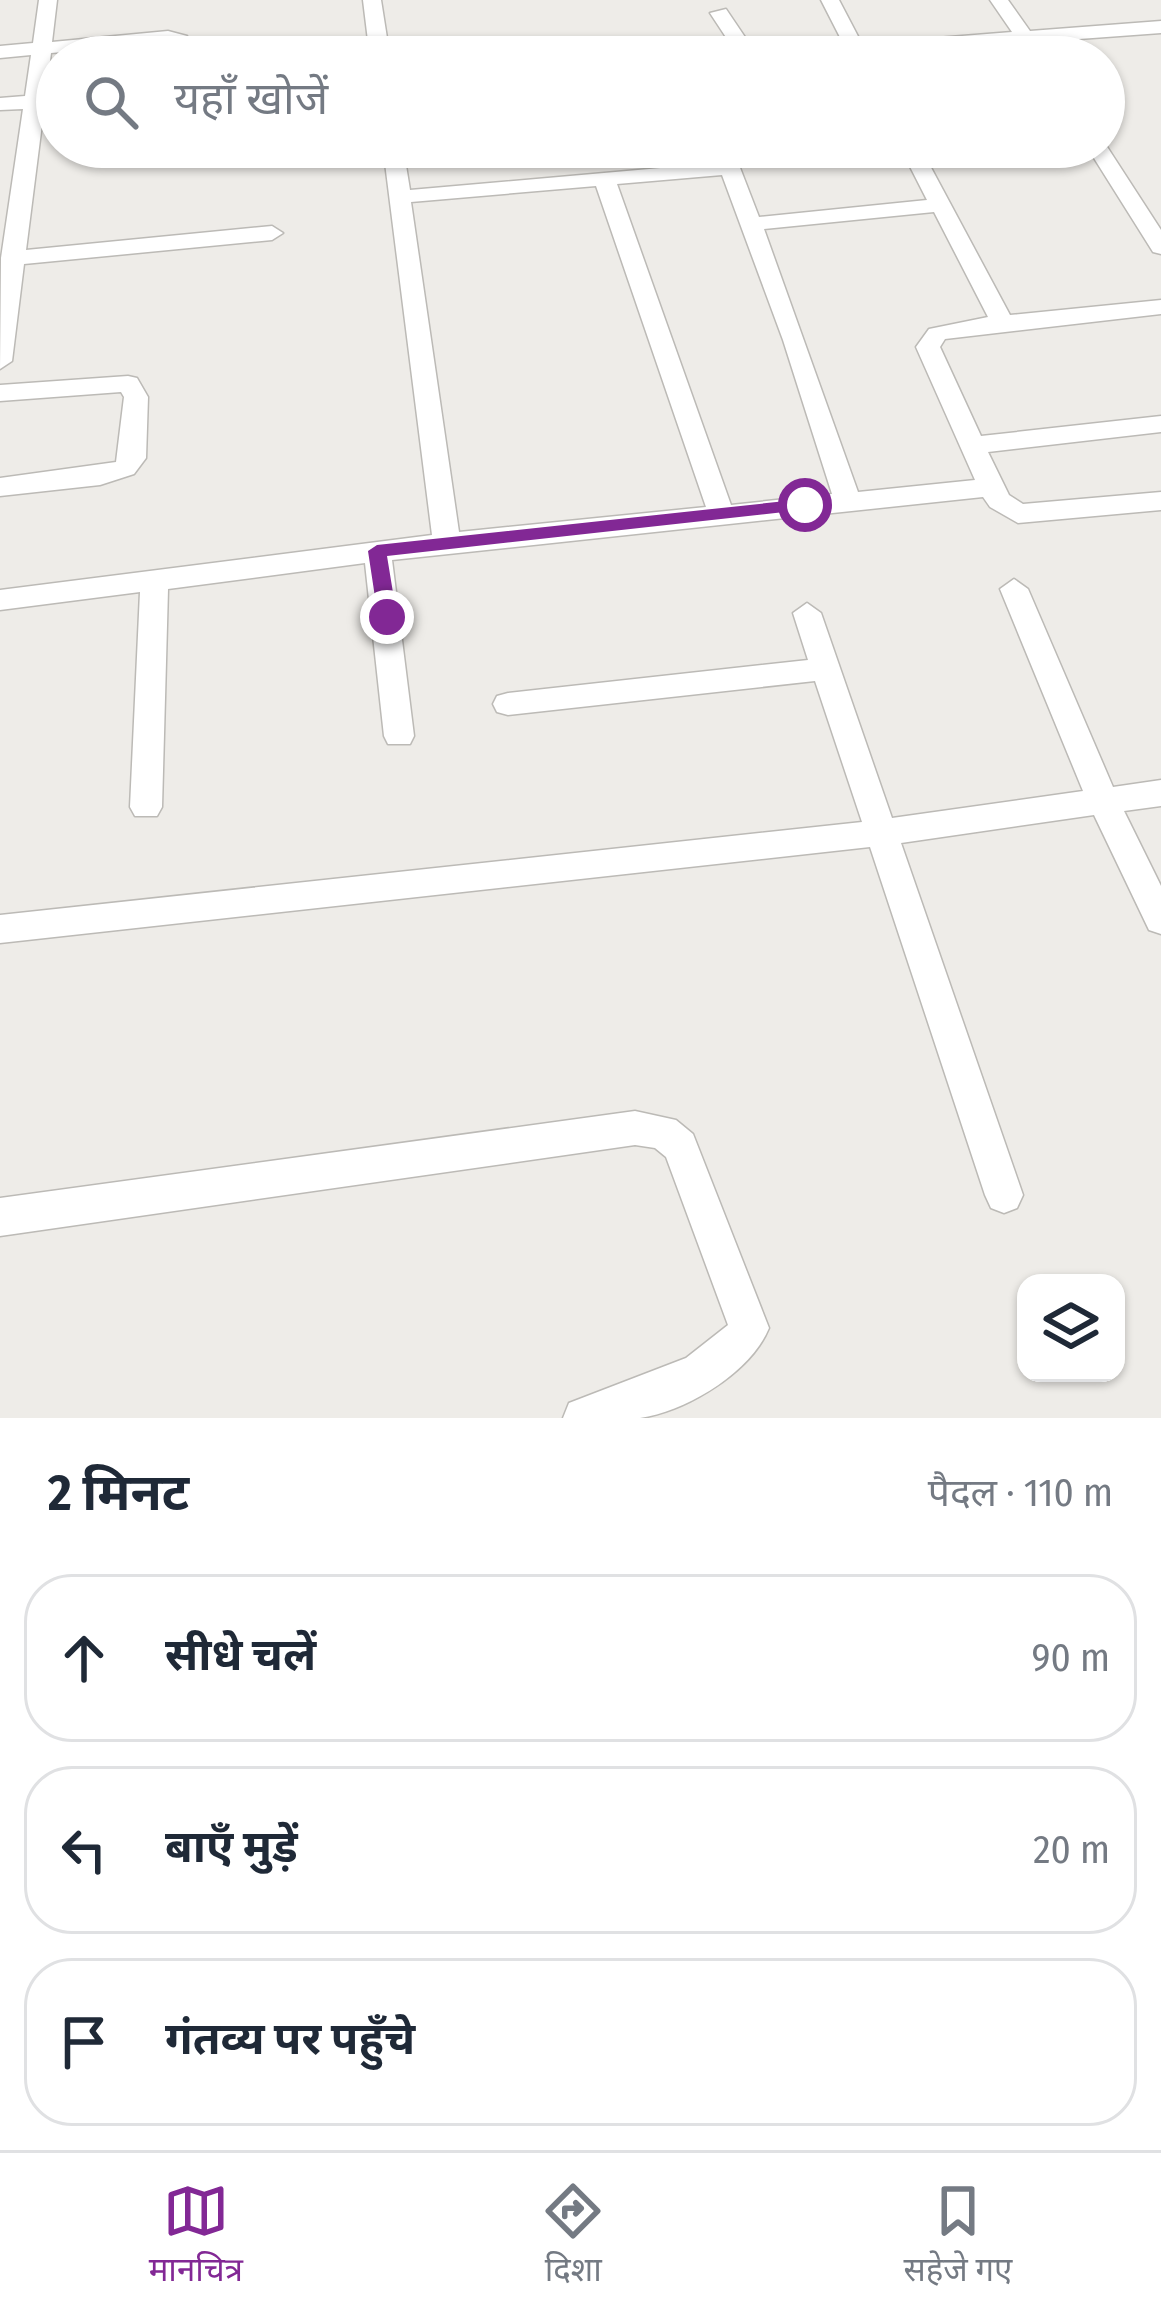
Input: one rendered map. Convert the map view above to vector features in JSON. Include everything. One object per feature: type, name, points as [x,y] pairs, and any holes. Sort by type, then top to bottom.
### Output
[{"type":"street","points":[[42,36],[48,0]]},
{"type":"street","points":[[372,0],[377,36]]},
{"type":"street","points":[[830,0],[849,36]]},
{"type":"street","points":[[999,0],[1025,36]]},
{"type":"street","points":[[719,13],[732,36]]},
{"type":"street","points":[[1041,36],[1161,28]]},
{"type":"street","points":[[0,52],[36,49]]},
{"type":"street","points":[[0,361],[12,258],[12,167],[33,111],[36,84]]},
{"type":"street","points":[[0,104],[36,112]]},
{"type":"street","points":[[396,168],[447,543]]},
{"type":"street","points":[[400,197],[662,168]]},
{"type":"street","points":[[730,168],[847,500]]},
{"type":"street","points":[[922,168],[1004,322]]},
{"type":"street","points":[[1110,168],[1161,248]]},
{"type":"street","points":[[604,178],[721,513]]},
{"type":"street","points":[[751,224],[942,205]]},
{"type":"street","points":[[12,258],[272,233]]},
{"type":"street","points":[[1161,307],[944,329],[928,347],[991,487],[999,501],[1018,514],[1161,501]]},
{"type":"street","points":[[0,393],[128,384],[136,397],[133,458],[125,468],[100,476],[0,487]]},
{"type":"street","points":[[972,445],[1161,424]]},
{"type":"street","points":[[0,600],[447,543],[991,487]]},
{"type":"street","points":[[377,551],[399,736]]},
{"type":"street","points":[[146,806],[154,580]]},
{"type":"street","points":[[1014,589],[1103,801],[1161,920]]},
{"type":"street","points":[[807,614],[1004,1195]]},
{"type":"street","points":[[508,704],[827,669]]},
{"type":"street","points":[[0,929],[881,832],[1161,793]]},
{"type":"street","points":[[0,1216],[635,1128],[663,1132],[680,1145],[749,1328],[740,1350],[713,1366],[584,1418]]},
{"type":"route","points":[[387,617],[377,551],[805,505]]}]
